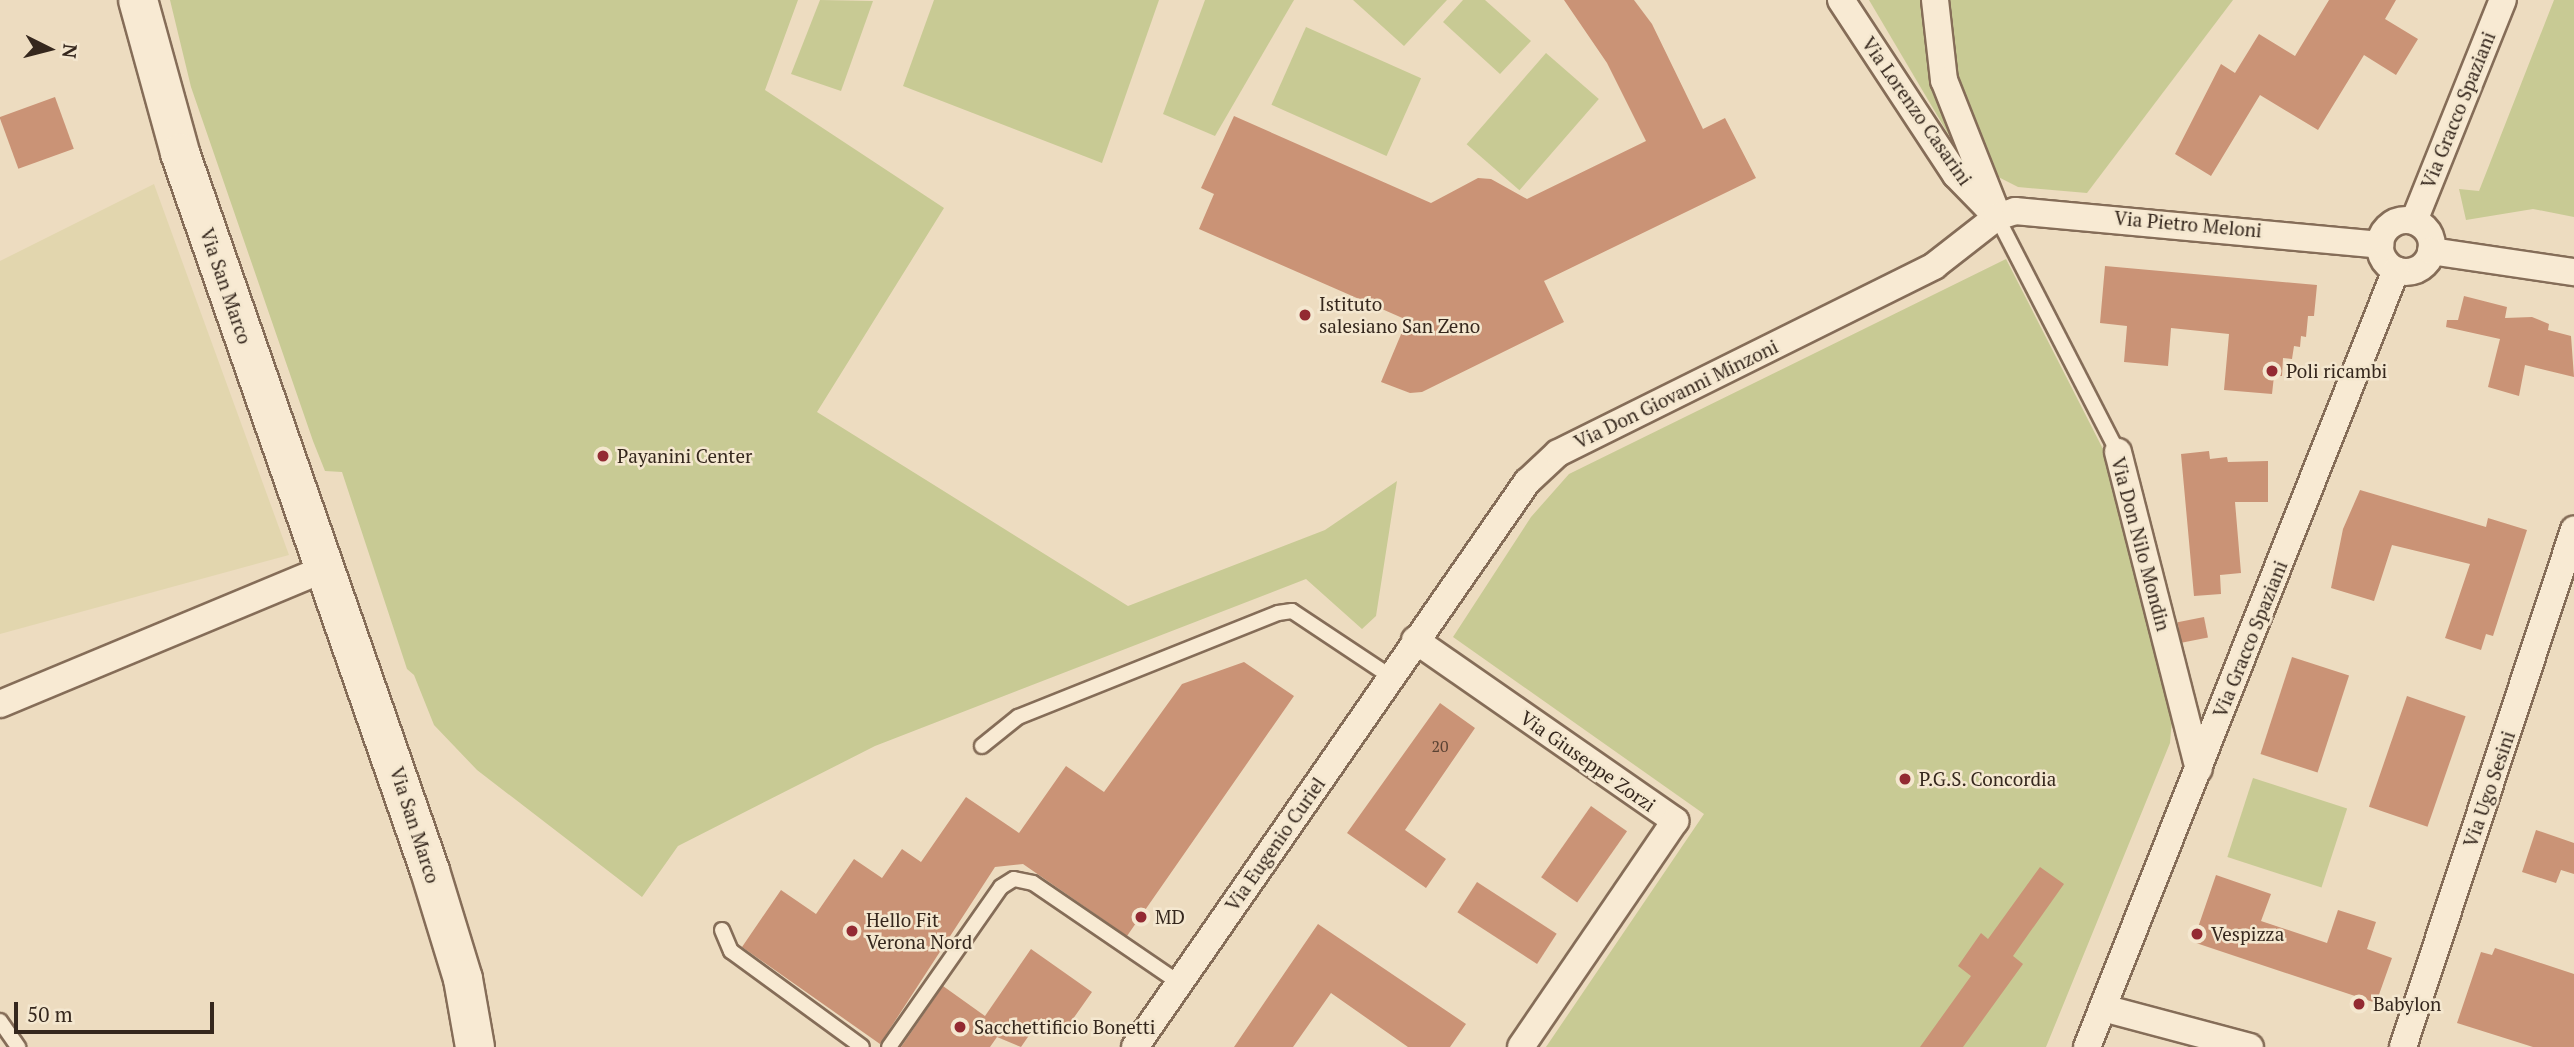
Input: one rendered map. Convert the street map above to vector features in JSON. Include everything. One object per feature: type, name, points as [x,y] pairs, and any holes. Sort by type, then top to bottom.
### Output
[{"type":"main road","name":"Via San Marco","points":[[138,0],[162,100],[430,871],[463,979],[475,1047]]},
{"type":"street","name":"Via Lorenzo Casarini","points":[[1841,0],[1956,175],[1997,218]]},
{"type":"street","points":[[1936,0],[1944,80],[1997,218]]},
{"type":"street","name":"Via Gracco Spaziani","points":[[2414,221],[2503,0]]},
{"type":"street","name":"Via Pietro Meloni","points":[[1997,218],[2033,211],[2380,244]]},
{"type":"street","name":"Via Don Giovanni Minzoni","points":[[1415,640],[1527,482],[1558,453],[1934,266],[1997,218]]},
{"type":"street","points":[[2414,221],[2428,233],[2431,250],[2422,266],[2396,270],[2384,260],[2380,244],[2395,222],[2414,221]]},
{"type":"street","points":[[2431,250],[2574,272]]},
{"type":"street","name":"Via Gracco Spaziani","points":[[2087,1047],[2396,270]]},
{"type":"street","name":"Via Don Nilo Mondin","points":[[2118,452],[2199,769]]},
{"type":"street","name":"Via Ugo Sesini","points":[[2403,1047],[2574,530]]},
{"type":"street","points":[[0,704],[326,568]]},
{"type":"street","name":"Via Eugenio Curiel","points":[[1135,1047],[1415,640]]},
{"type":"street","name":"Via Giuseppe Zorzi","points":[[1415,640],[1675,821],[1521,1047]]},
{"type":"street","points":[[2103,1008],[2250,1047]]},
{"type":"lane","name":"Via Don Nilo Mondin","points":[[1997,218],[2118,452]]},
{"type":"lane","points":[[982,746],[1018,718],[1278,613],[1292,611],[1390,676]]},
{"type":"lane","points":[[889,1047],[1001,887],[1014,879],[1032,883],[1178,982]]},
{"type":"lane","points":[[723,930],[731,951],[862,1047]]},
{"type":"lane","points":[[0,1021],[18,1047]]},
{"type":"shaded area","points":[[154,184],[289,555],[0,634],[0,261]]},
{"type":"green space","name":"Payanini Center","points":[[170,0],[798,0],[765,90],[944,208],[817,412],[1128,606],[1325,530],[1397,481],[1376,616],[1362,629],[1306,579],[875,746],[678,846],[642,897],[477,770],[434,725],[414,675],[407,669],[342,472],[325,471],[313,441],[191,87]]},
{"type":"green space","points":[[820,0],[873,1],[841,91],[791,74]]},
{"type":"green space","points":[[934,0],[1159,0],[1102,163],[903,86]]},
{"type":"green space","points":[[1205,0],[1294,0],[1215,136],[1163,114]]},
{"type":"green space","points":[[1353,0],[1447,0],[1404,46]]},
{"type":"green space","points":[[1463,0],[1485,0],[1531,41],[1500,74],[1443,22]]},
{"type":"green space","points":[[1869,0],[2233,0],[2087,193],[2018,187],[1963,159]]},
{"type":"green space","points":[[2554,0],[2574,0],[2574,217],[2533,209],[2466,220],[2459,189],[2479,191]]},
{"type":"green space","points":[[1306,27],[1421,78],[1387,156],[1271,105]]},
{"type":"green space","points":[[1546,53],[1599,99],[1519,190],[1467,144]]},
{"type":"green space","name":"P.G.S. Concordia","points":[[2006,259],[2104,451],[2143,589],[2172,720],[2170,743],[2046,1047],[1546,1047],[1704,814],[1453,637],[1531,517],[1569,474]]},
{"type":"green space","points":[[2253,778],[2347,809],[2322,888],[2227,857]]},
{"type":"building","points":[[1564,0],[1634,0],[1652,24],[1703,129],[1725,118],[1756,178],[1544,281],[1564,322],[1422,392],[1410,393],[1381,382],[1407,320],[1199,229],[1214,194],[1201,188],[1234,116],[1431,203],[1478,178],[1491,179],[1527,199],[1646,141],[1607,63]]},
{"type":"building","points":[[2329,0],[2396,0],[2385,19],[2418,39],[2396,75],[2364,55],[2318,130],[2260,95],[2211,176],[2175,154],[2221,64],[2235,73],[2259,34],[2295,56]]},
{"type":"building","points":[[55,97],[74,149],[18,169],[0,117]]},
{"type":"building","points":[[2105,266],[2317,285],[2314,316],[2308,316],[2306,337],[2301,336],[2300,347],[2294,346],[2292,359],[2283,358],[2282,376],[2274,376],[2272,394],[2224,390],[2229,334],[2171,328],[2168,366],[2124,362],[2127,326],[2100,323]]},
{"type":"building","points":[[2464,296],[2507,307],[2505,318],[2532,317],[2549,324],[2548,330],[2571,336],[2574,377],[2525,365],[2519,396],[2488,387],[2500,339],[2446,327],[2447,320],[2458,320]]},
{"type":"building","points":[[2209,451],[2210,459],[2227,457],[2228,462],[2268,461],[2268,502],[2235,502],[2241,573],[2220,575],[2221,594],[2194,596],[2181,454]]},
{"type":"building","points":[[2360,490],[2486,527],[2488,518],[2527,530],[2493,636],[2486,634],[2481,650],[2445,638],[2470,564],[2392,545],[2374,601],[2331,588],[2343,529]]},
{"type":"building","points":[[2204,617],[2208,638],[2182,643],[2177,622]]},
{"type":"building","points":[[2292,657],[2349,676],[2318,773],[2260,754]]},
{"type":"building","points":[[1244,662],[1294,696],[1127,936],[1023,864],[995,867],[880,1044],[742,947],[781,890],[816,914],[854,859],[882,878],[902,849],[921,862],[966,797],[1019,833],[1066,766],[1104,792],[1182,684]]},
{"type":"building","points":[[2407,696],[2466,716],[2428,827],[2369,807]]},
{"type":"building","points":[[1440,703],[1475,728],[1405,830],[1446,859],[1426,888],[1347,833]]},
{"type":"building","points":[[1591,806],[1627,831],[1577,903],[1541,877]]},
{"type":"building","points":[[2536,830],[2574,843],[2574,874],[2561,870],[2556,883],[2522,872]]},
{"type":"building","points":[[2040,867],[2064,884],[2013,956],[2023,964],[1963,1047],[1920,1047],[1971,976],[1958,966],[1981,933],[1988,939]]},
{"type":"building","points":[[2216,875],[2271,894],[2261,921],[2327,943],[2338,910],[2376,922],[2367,949],[2392,958],[2376,1003],[2193,942]]},
{"type":"building","points":[[1477,882],[1557,934],[1537,964],[1457,912]]},
{"type":"building","points":[[1318,924],[1466,1024],[1450,1047],[1408,1047],[1331,993],[1293,1047],[1234,1047]]},
{"type":"building","points":[[2495,948],[2574,974],[2574,1047],[2533,1047],[2457,1023],[2481,952],[2492,955]]},
{"type":"building","points":[[1031,949],[1092,992],[1063,1033],[1041,1018],[1021,1047],[997,1037],[990,1047],[901,1047],[943,986],[985,1016]]},
{"type":"place","name":"Istituto salesiano San Zeno","points":[[1305,315]]},
{"type":"place","name":"Poli ricambi","points":[[2272,371]]},
{"type":"place","name":"Payanini Center","points":[[603,456]]},
{"type":"place","name":"P.G.S. Concordia","points":[[1905,779]]},
{"type":"place","name":"MD","points":[[1141,917]]},
{"type":"place","name":"Hello Fit Verona Nord","points":[[852,931]]},
{"type":"place","name":"Vespizza","points":[[2197,934]]},
{"type":"place","name":"Babylon","points":[[2359,1004]]},
{"type":"place","name":"Sacchettificio Bonetti","points":[[960,1027]]}]
